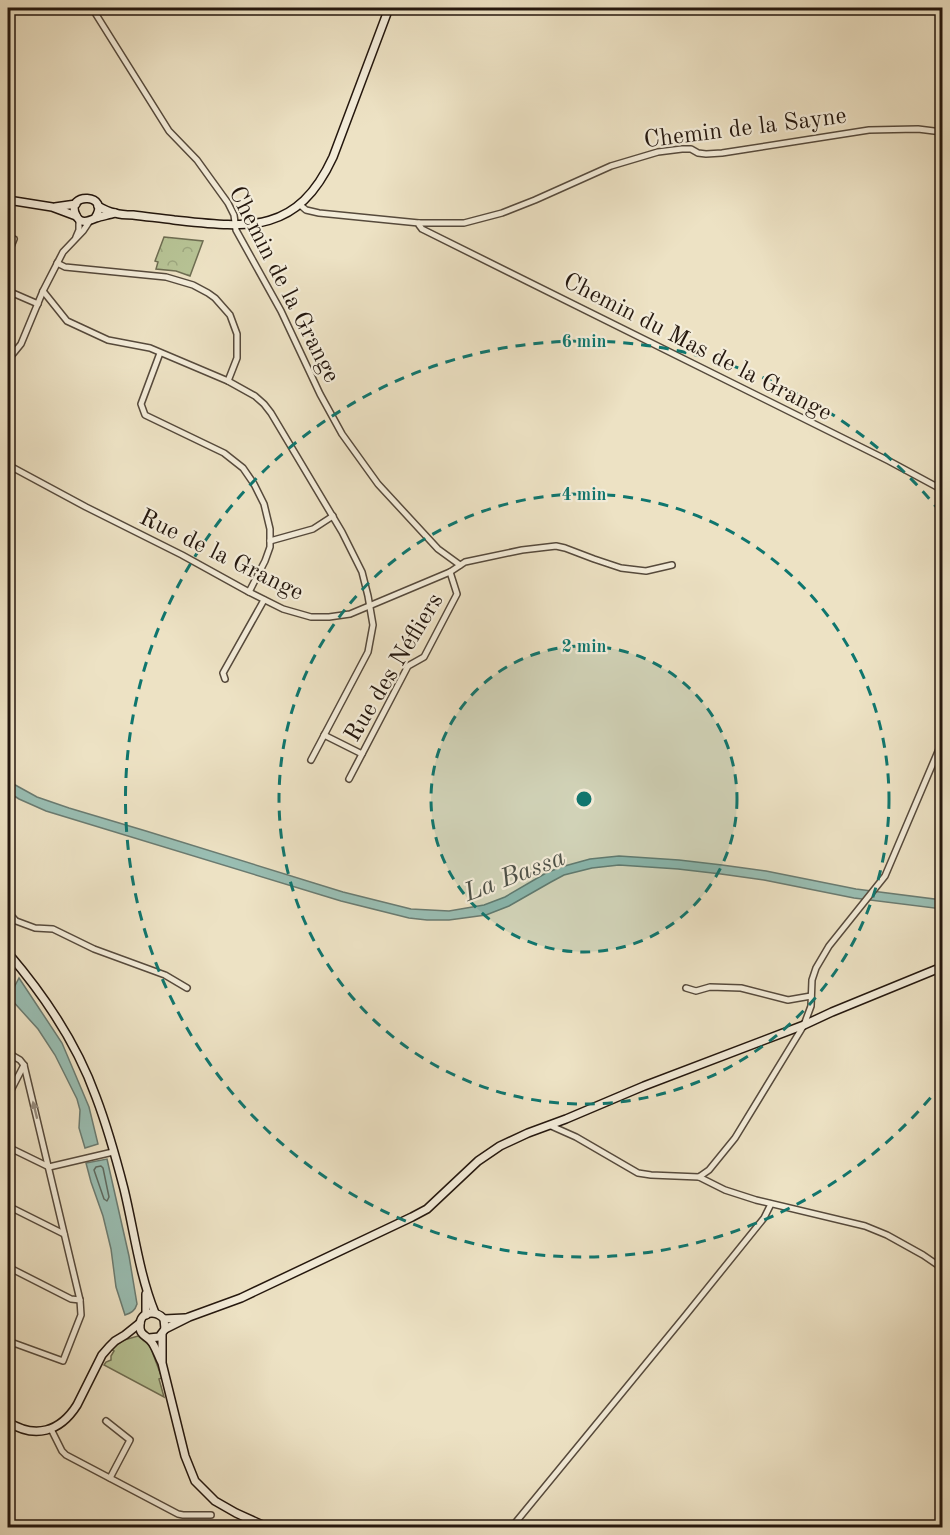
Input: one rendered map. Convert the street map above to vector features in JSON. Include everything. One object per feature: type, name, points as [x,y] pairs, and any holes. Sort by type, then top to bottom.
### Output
[{"type":"main road","points":[[77,218],[74,212],[76,204],[86,198],[115,213],[221,225],[256,224],[271,220],[299,204],[317,186],[325,174],[342,136],[389,8]]},
{"type":"main road","points":[[8,202],[52,207],[86,222],[115,213]]},
{"type":"main road","points":[[52,207],[76,204]]},
{"type":"main road","points":[[92,220],[98,212],[98,206]]},
{"type":"main road","points":[[8,953],[58,1021],[96,1096],[124,1188],[146,1288],[155,1313],[164,1319],[189,1317]]},
{"type":"main road","points":[[149,1338],[156,1339],[189,1317],[241,1298],[427,1209],[478,1161],[492,1151],[528,1133],[804,1025],[942,967]]},
{"type":"main road","points":[[8,1422],[29,1431],[38,1432],[63,1423],[72,1413],[102,1355],[115,1341],[140,1323],[146,1315],[146,1288]]},
{"type":"main road","points":[[146,1315],[155,1313]]},
{"type":"main road","points":[[162,1363],[164,1319]]},
{"type":"main road","points":[[140,1323],[141,1332],[149,1338],[162,1363],[185,1456],[195,1481],[215,1501],[269,1527]]},
{"type":"main road","points":[[125,1335],[141,1332]]},
{"type":"street","name":"Chemin de la Grange","points":[[92,8],[169,131],[197,160],[228,202],[234,215],[236,230],[281,310],[320,394],[342,434],[378,484],[438,549],[460,565]]},
{"type":"street","name":"Chemin de la Sayne","points":[[299,204],[306,210],[319,213],[419,223],[464,223],[502,213],[610,166],[658,152],[691,149],[698,153],[722,153],[869,130],[918,129],[942,132]]},
{"type":"street","points":[[75,238],[79,230],[77,218]]},
{"type":"street","points":[[8,360],[21,344],[43,291],[63,252],[92,220]]},
{"type":"street","name":"Chemin du Mas de la Grange","points":[[419,223],[422,229],[939,488],[942,493],[940,506],[942,513]]},
{"type":"street","points":[[8,254],[14,239]]},
{"type":"street","points":[[57,263],[65,267],[166,278],[192,285],[208,293],[230,315],[237,334],[237,358],[228,381]]},
{"type":"street","points":[[8,291],[38,304]]},
{"type":"street","points":[[43,291],[67,321],[108,340],[136,345],[160,353],[228,381],[255,396],[264,404],[333,516],[362,572],[373,625],[368,652],[311,760]]},
{"type":"street","points":[[160,353],[141,404],[145,415],[224,453],[243,468],[264,504],[270,529],[270,547],[249,592]]},
{"type":"street","name":"Rue de la Grange","points":[[8,465],[264,600],[283,609],[311,616],[328,617],[350,614],[450,572],[465,562],[522,550],[556,546],[621,568],[646,571],[672,565]]},
{"type":"street","points":[[270,541],[313,529],[333,516]]},
{"type":"street","name":"Rue des Néfliers","points":[[349,779],[408,666],[424,657],[457,594],[450,572]]},
{"type":"street","points":[[225,680],[223,674],[264,600]]},
{"type":"street","points":[[324,735],[362,754]]},
{"type":"street","points":[[699,1177],[709,1170],[735,1138],[804,1025],[811,1006],[812,980],[816,968],[829,946],[885,876],[942,742]]},
{"type":"street","points":[[8,912],[17,921]]},
{"type":"street","points":[[8,918],[35,928],[53,929],[93,948],[165,975],[187,988]]},
{"type":"street","points":[[686,988],[696,991],[725,986],[788,1000],[811,996]]},
{"type":"street","points":[[8,1053],[24,1065],[80,1300],[81,1315],[63,1361],[8,1341]]},
{"type":"street","points":[[8,1096],[24,1065]]},
{"type":"street","points":[[549,1125],[576,1137],[638,1173],[699,1177],[725,1190],[771,1204],[865,1226],[887,1235],[942,1268]]},
{"type":"street","points":[[8,1148],[49,1167],[113,1152]]},
{"type":"street","points":[[511,1527],[685,1317],[764,1218],[771,1204]]},
{"type":"street","points":[[8,1206],[64,1234]]},
{"type":"street","points":[[8,1267],[71,1299],[80,1300]]},
{"type":"street","points":[[106,1421],[130,1440],[110,1478]]},
{"type":"street","points":[[51,1429],[62,1451],[110,1478],[178,1514],[211,1515]]},
{"type":"green space","points":[[164,237],[203,241],[190,276],[176,271],[156,269],[158,262],[155,261]]},
{"type":"green space","points":[[138,1336],[150,1346],[162,1378],[159,1379],[164,1397],[104,1365],[111,1360],[114,1351],[111,1349],[124,1340]]},
{"type":"water","points":[[8,781],[37,797],[69,808],[343,892],[411,909],[449,911],[484,905],[505,897],[561,867],[590,859],[619,856],[679,860],[766,871],[856,889],[942,900],[942,909],[854,898],[721,874],[619,865],[592,868],[564,875],[509,906],[486,915],[449,920],[409,918],[341,901],[46,811],[8,792]]},
{"type":"water","points":[[19,978],[62,1043],[89,1107],[98,1144],[85,1148],[79,1128],[80,1110],[77,1099],[55,1055],[38,1029],[9,997]]},
{"type":"water","points":[[107,1159],[129,1256],[137,1304],[125,1315],[116,1287],[111,1249],[103,1216],[86,1163]]},
{"type":"water label","name":"La Bassa","points":[[514,874]]}]
